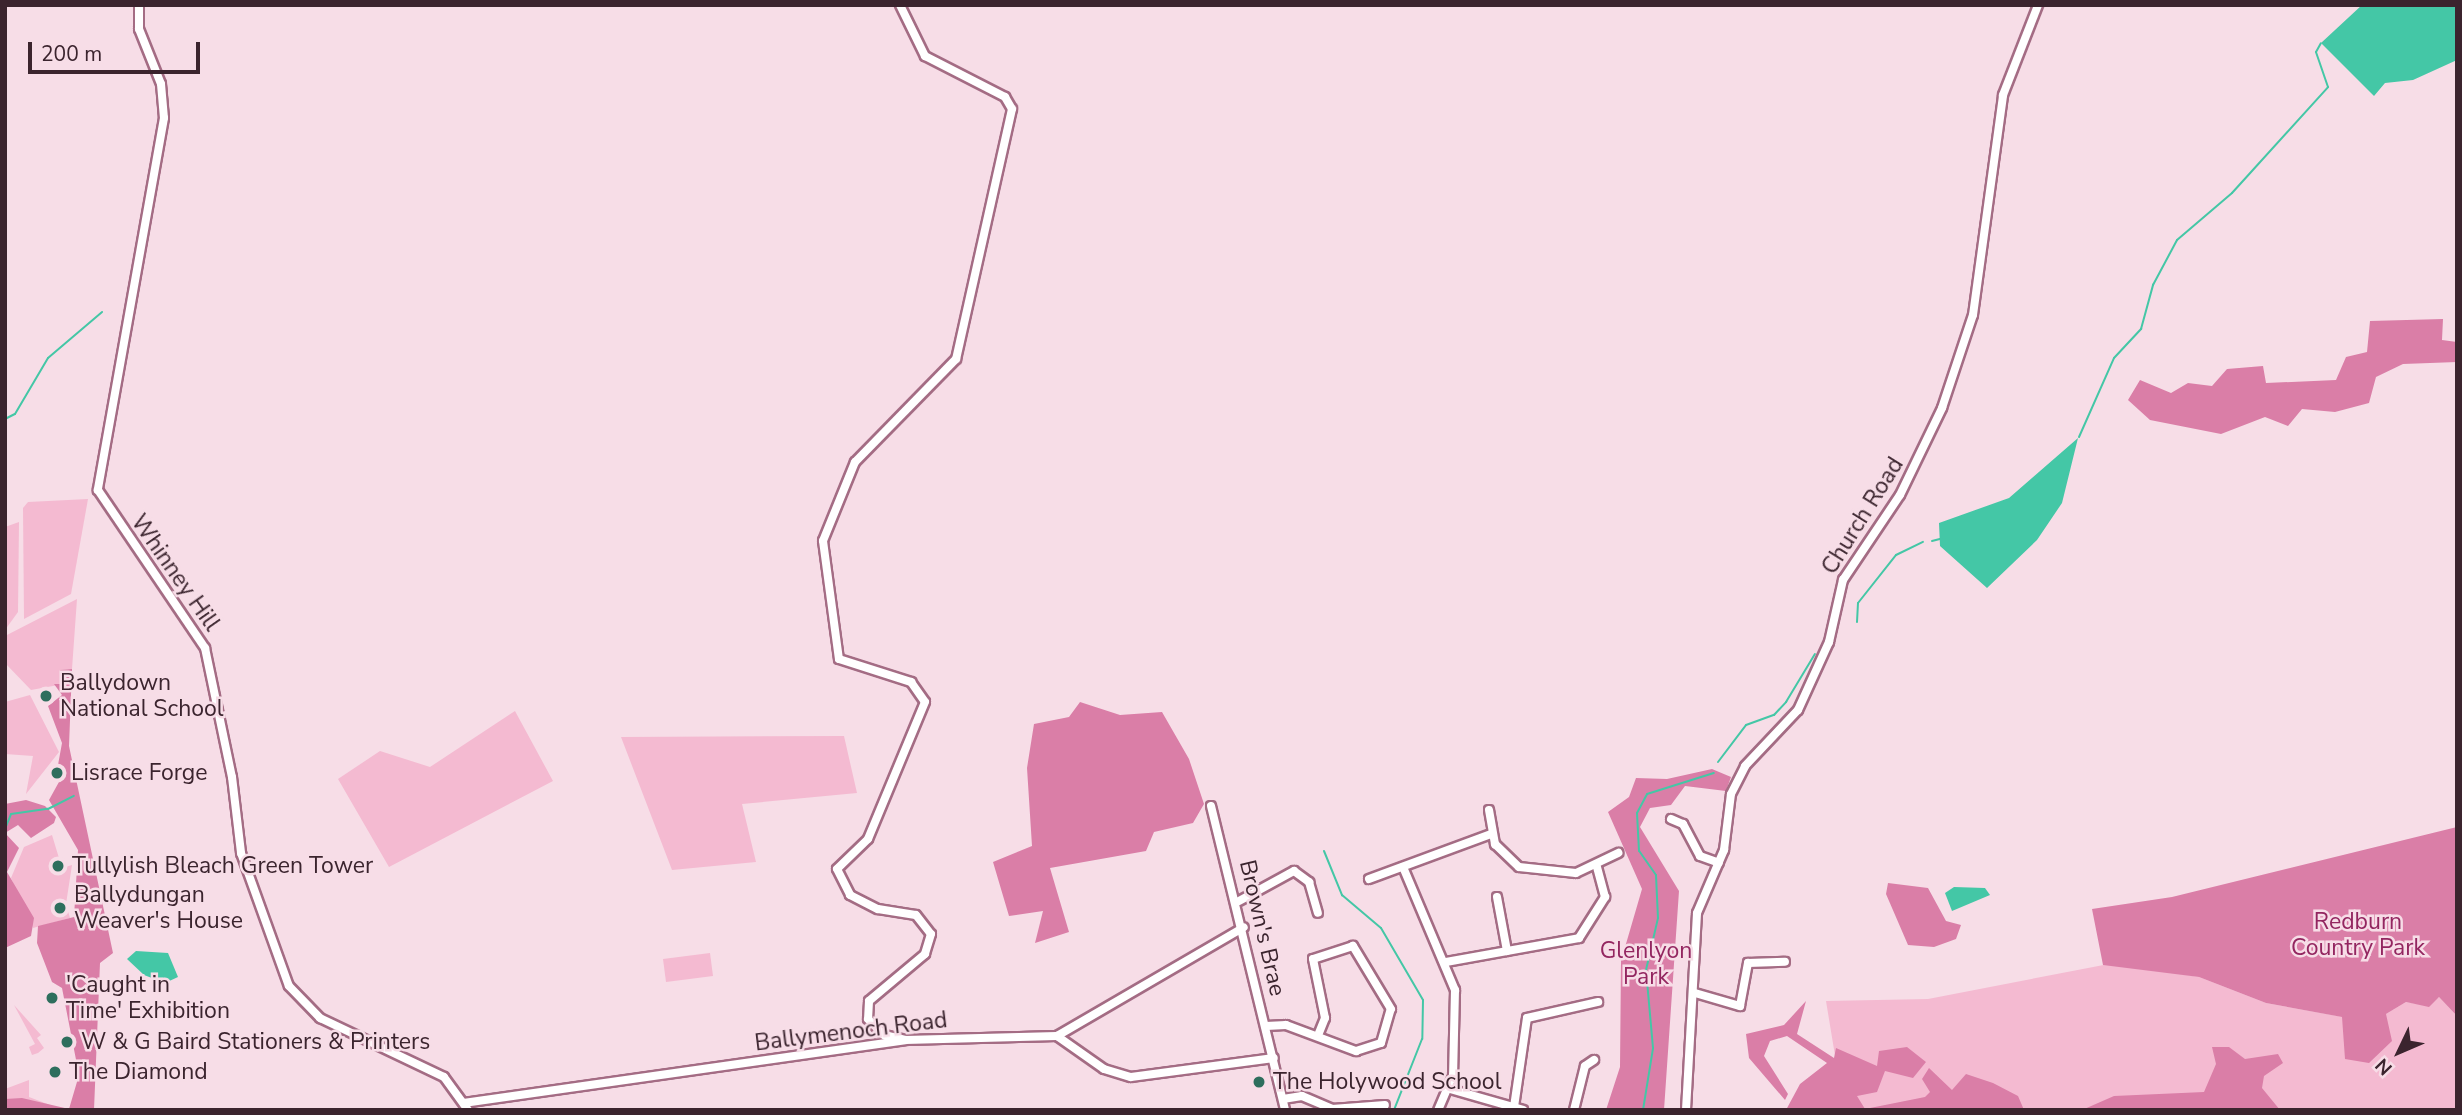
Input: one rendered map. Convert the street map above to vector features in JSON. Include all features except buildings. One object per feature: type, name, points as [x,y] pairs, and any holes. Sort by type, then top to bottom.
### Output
[{"type":"street","name":"Whinney Hill","points":[[139,5],[139,29],[161,84],[164,118],[98,490],[205,649],[241,853],[289,986],[320,1018],[444,1077],[466,1106]]},
{"type":"street","points":[[900,5],[925,56],[1004,97],[1012,109],[956,359],[855,462],[822,541],[839,659],[911,682],[925,702],[868,839],[836,871],[842,889],[858,900],[916,915],[929,927],[927,952],[867,1008],[874,1028],[905,1040]]},
{"type":"street","name":"Church Road","points":[[1686,1110],[1695,993],[1697,913],[1719,863],[1735,783],[1798,710],[1827,649],[1843,580],[1915,468],[1966,346],[1999,112],[2038,5]]},
{"type":"street","name":"Brown's Brae","points":[[1210,806],[1239,901],[1285,1110]]},
{"type":"street","points":[[1489,810],[1492,834],[1501,853],[1519,867],[1570,873],[1597,867],[1618,853]]},
{"type":"street","points":[[1671,819],[1683,824],[1700,856],[1719,863]]},
{"type":"street","points":[[1369,879],[1492,834]]},
{"type":"street","points":[[1403,867],[1446,962],[1455,999],[1450,1089],[1438,1110]]},
{"type":"street","points":[[1446,962],[1583,935],[1605,897],[1597,867]]},
{"type":"street","points":[[1239,901],[1294,871],[1309,882],[1318,913]]},
{"type":"street","points":[[1497,897],[1507,951]]},
{"type":"street","points":[[1244,927],[1057,1036],[1104,1069],[1130,1077],[1274,1058]]},
{"type":"street","points":[[1265,1026],[1286,1025],[1362,1051],[1389,1030],[1391,1009],[1353,946],[1314,959],[1325,1018],[1318,1035]]},
{"type":"street","points":[[1695,993],[1740,1006],[1748,963],[1785,962]]},
{"type":"street","points":[[1450,1089],[1518,1108],[1527,1018],[1598,1002]]},
{"type":"street","name":"Ballymenoch Road","points":[[466,1106],[905,1040],[1057,1036]]},
{"type":"street","points":[[1574,1110],[1585,1066],[1594,1060]]},
{"type":"street","points":[[1283,1099],[1302,1096],[1341,1109],[1385,1105]]},
{"type":"shaded area","points":[[2362,5],[2457,5],[2457,60],[2413,80],[2385,83],[2374,96],[2321,43]]},
{"type":"shaded area","points":[[2078,438],[2062,503],[2037,540],[1987,588],[1940,546],[1939,523],[2009,498]]},
{"type":"shaded area","points":[[88,499],[71,594],[24,619],[23,508],[28,502]]},
{"type":"shaded area","points":[[19,522],[18,612],[5,630],[5,527]]},
{"type":"shaded area","points":[[77,599],[72,669],[60,670],[64,684],[31,690],[5,663],[5,636]]},
{"type":"shaded area","points":[[30,695],[59,752],[26,794],[33,756],[5,754],[5,702]]},
{"type":"shaded area","points":[[515,711],[553,781],[389,867],[338,779],[380,751],[430,767]]},
{"type":"shaded area","points":[[844,736],[857,793],[742,804],[756,862],[672,870],[621,737]]},
{"type":"shaded area","points":[[52,835],[62,868],[72,865],[66,904],[53,906],[54,913],[68,911],[70,918],[33,928],[11,878],[24,847]]},
{"type":"shaded area","points":[[1954,887],[1985,888],[1990,895],[1952,911],[1945,893]]},
{"type":"shaded area","points":[[136,951],[168,953],[178,977],[165,983],[144,975],[127,959]]},
{"type":"shaded area","points":[[710,953],[713,976],[666,982],[663,959]]},
{"type":"shaded area","points":[[2114,963],[2199,977],[2266,1003],[2343,1017],[2386,1014],[2406,1002],[2429,1006],[2439,997],[2457,1016],[2457,1110],[1844,1110],[1826,1001],[1928,999]]},
{"type":"shaded area","points":[[14,1005],[41,1035],[37,1038],[44,1048],[38,1053],[32,1055],[29,1047],[35,1044]]},
{"type":"shaded area","points":[[29,1080],[29,1097],[58,1108],[5,1099],[5,1089]]},
{"type":"green space","points":[[2443,319],[2442,340],[2457,342],[2457,362],[2403,364],[2376,377],[2369,403],[2335,412],[2302,409],[2288,426],[2265,417],[2221,434],[2150,420],[2128,400],[2140,380],[2171,393],[2188,383],[2212,386],[2227,369],[2263,366],[2266,383],[2336,380],[2346,357],[2367,352],[2370,321]]},
{"type":"green space","points":[[72,669],[69,746],[113,953],[100,963],[94,1110],[5,1110],[5,1099],[22,1098],[69,1109],[79,1075],[62,988],[52,982],[37,943],[38,926],[74,917],[78,850],[49,800],[65,771],[58,765],[62,743],[48,706],[62,695],[54,684],[64,684],[60,670]]},
{"type":"green space","points":[[1080,702],[1120,715],[1162,712],[1189,759],[1204,804],[1193,823],[1154,832],[1146,851],[1050,868],[1069,932],[1035,943],[1043,911],[1009,916],[993,862],[1032,846],[1027,768],[1034,724],[1069,717]]},
{"type":"green space","name":"Glenlyon Park","points":[[1712,769],[1731,777],[1726,791],[1685,786],[1671,805],[1650,808],[1640,827],[1679,891],[1664,1110],[1606,1110],[1620,1067],[1621,961],[1642,889],[1608,812],[1629,797],[1636,778],[1667,779]]},
{"type":"green space","points":[[26,800],[45,806],[56,817],[54,823],[31,838],[18,825],[5,833],[5,804]]},
{"type":"green space","name":"Redburn Country Park","points":[[2457,827],[2457,1016],[2439,997],[2429,1007],[2406,1002],[2386,1014],[2392,1041],[2369,1063],[2345,1059],[2342,1017],[2266,1003],[2199,977],[2103,965],[2092,909],[2172,897]]},
{"type":"green space","points":[[5,833],[19,848],[7,872],[34,918],[31,936],[5,948]]},
{"type":"green space","points":[[1888,883],[1928,888],[1946,921],[1961,925],[1956,939],[1934,947],[1908,945],[1886,894]]},
{"type":"green space","points":[[1806,1001],[1797,1034],[1834,1058],[1836,1048],[1877,1066],[1879,1051],[1907,1047],[1926,1062],[1913,1078],[1885,1071],[1877,1092],[1857,1096],[1865,1109],[1925,1097],[1930,1092],[1922,1079],[1929,1068],[1952,1090],[1966,1074],[1993,1083],[2018,1096],[2024,1110],[1786,1110],[1800,1084],[1827,1063],[1787,1036],[1770,1041],[1764,1056],[1788,1094],[1785,1100],[1749,1058],[1746,1034],[1784,1025]]},
{"type":"green space","points":[[2212,1047],[2229,1047],[2245,1059],[2278,1054],[2283,1063],[2264,1076],[2262,1088],[2280,1110],[2082,1110],[2114,1096],[2204,1092],[2216,1064]]},
{"type":"waterway","points":[[2079,437],[2114,358],[2141,329],[2153,285],[2177,240],[2232,193],[2328,87],[2316,52],[2321,43]]},
{"type":"waterway","points":[[5,419],[15,414],[48,358],[102,312]]},
{"type":"waterway","points":[[1932,541],[1940,539]]},
{"type":"waterway","points":[[1857,622],[1858,603],[1896,555],[1923,542]]},
{"type":"waterway","points":[[1718,762],[1746,725],[1774,715],[1786,702],[1815,654]]},
{"type":"waterway","points":[[1643,1110],[1653,1048],[1646,970],[1658,918],[1656,875],[1639,851],[1637,813],[1647,794],[1714,773]]},
{"type":"waterway","points":[[5,829],[11,814],[48,809],[74,796]]},
{"type":"waterway","points":[[1324,851],[1342,895],[1381,928],[1423,1000],[1422,1039],[1394,1110]]},
{"type":"place","name":"Ballydown National School","points":[[46,696]]},
{"type":"place","name":"Lisrace Forge","points":[[57,773]]},
{"type":"place","name":"Tullylish Bleach Green Tower","points":[[58,866]]},
{"type":"place","name":"Ballydungan Weaver's House","points":[[60,908]]},
{"type":"place","name":"'Caught in Time' Exhibition","points":[[52,998]]},
{"type":"place","name":"W & G Baird Stationers & Printers","points":[[67,1042]]},
{"type":"place","name":"The Diamond","points":[[55,1072]]},
{"type":"place","name":"The Holywood School","points":[[1259,1082]]}]
